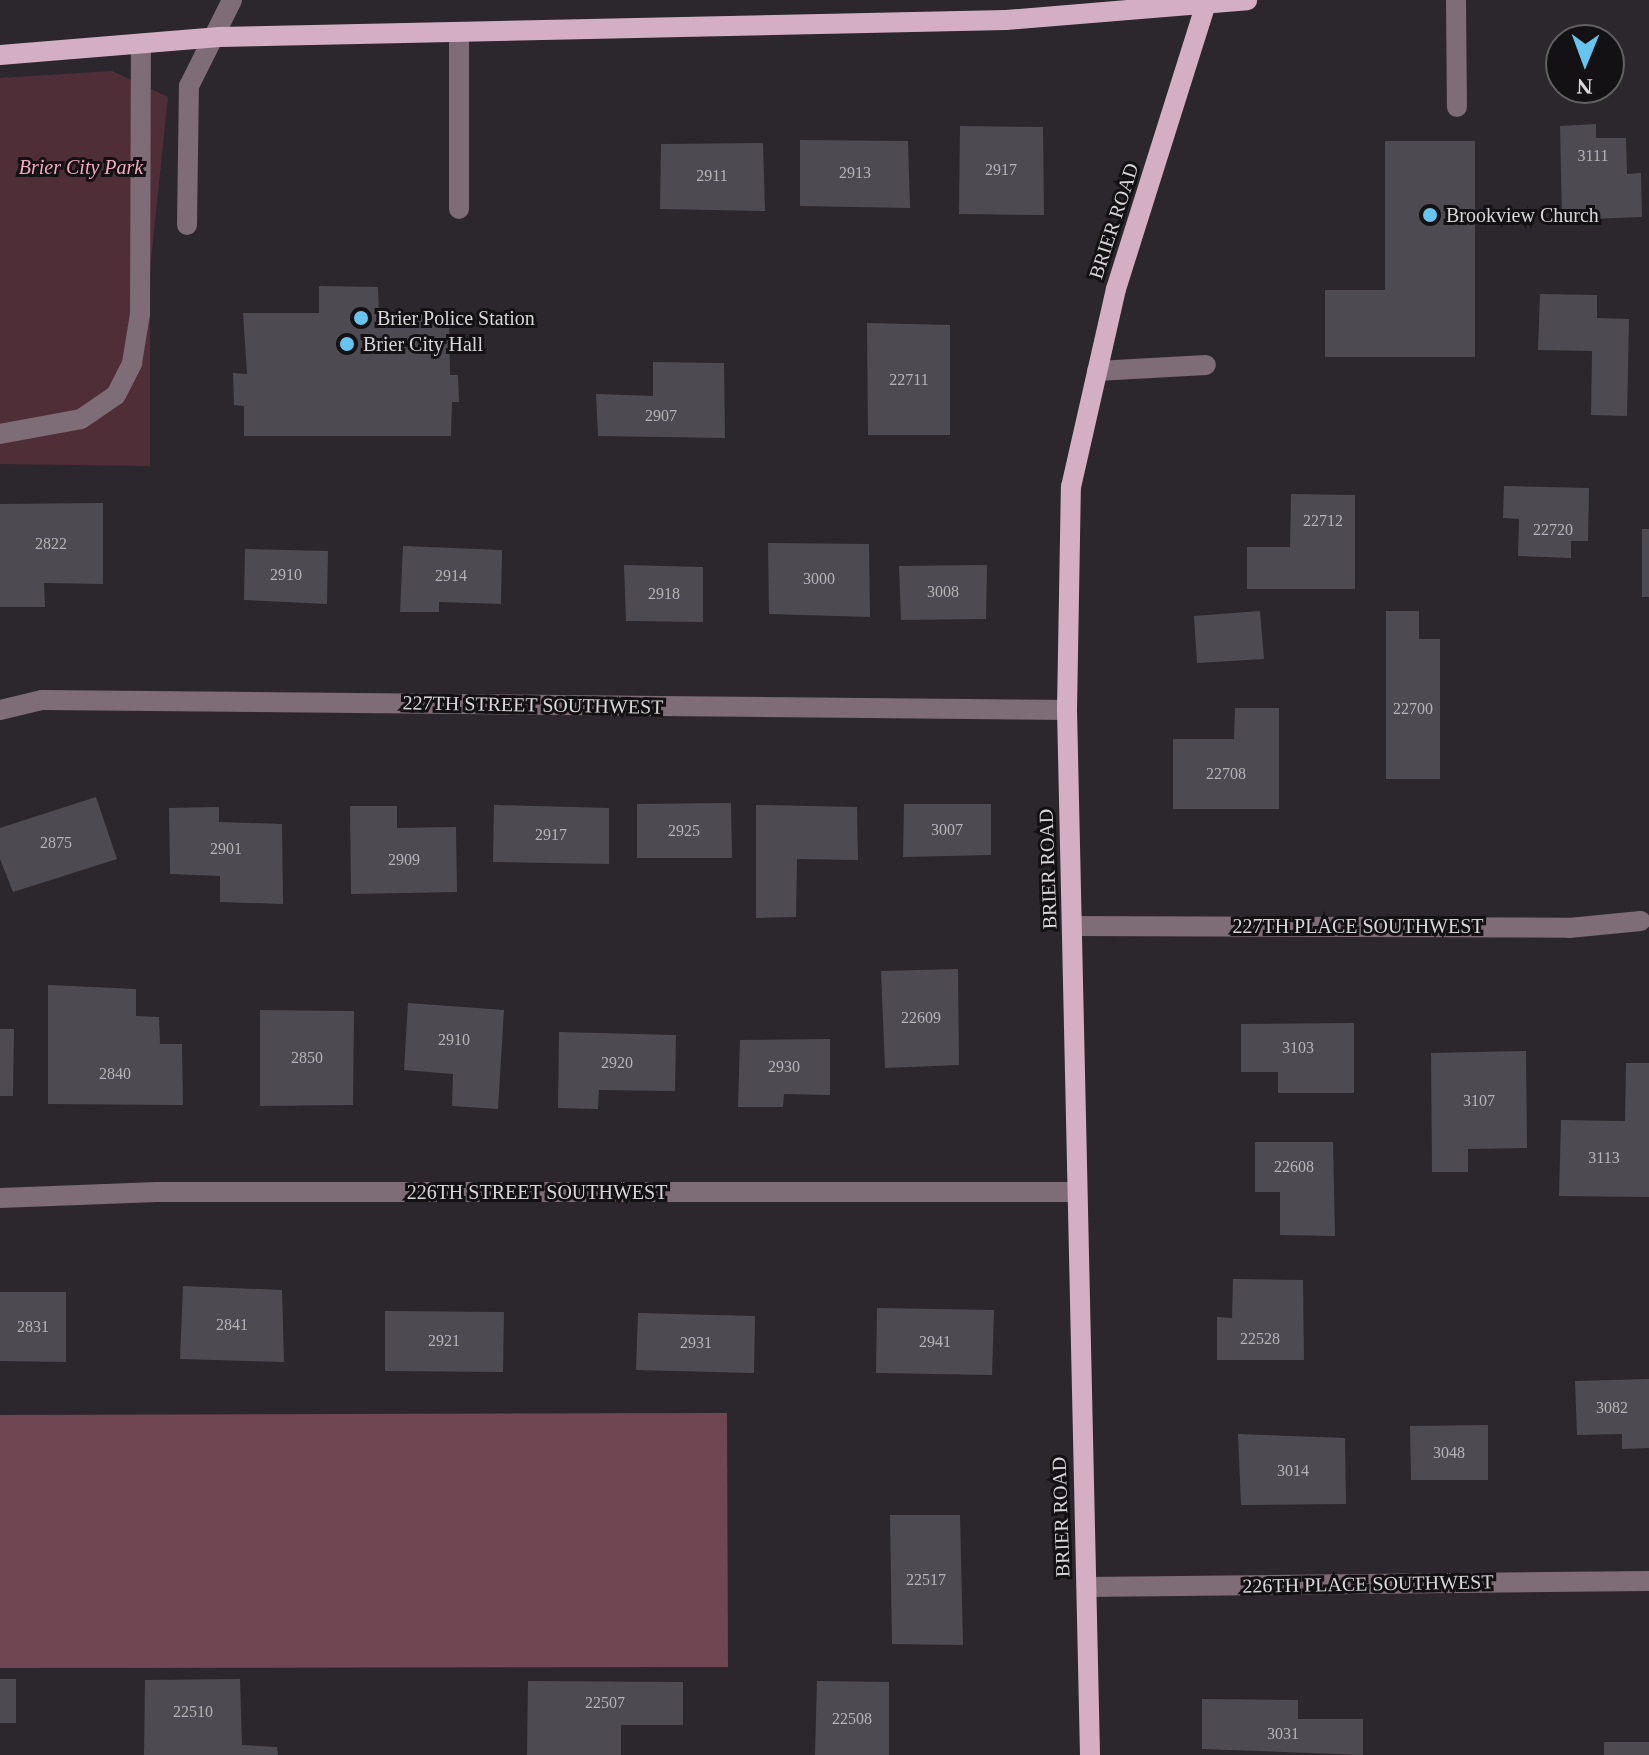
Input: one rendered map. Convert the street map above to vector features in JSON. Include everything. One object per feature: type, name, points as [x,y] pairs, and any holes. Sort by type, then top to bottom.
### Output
[{"type":"main road","points":[[0,55],[219,37],[1006,20],[1247,0]]},
{"type":"main road","name":"BRIER ROAD","points":[[1090,1755],[1088,1587],[1075,1192],[1074,926],[1067,710],[1071,487],[1116,289],[1207,2]]},
{"type":"street","points":[[187,225],[189,86],[219,37],[232,0]]},
{"type":"street","points":[[1456,0],[1457,107]]},
{"type":"street","points":[[459,34],[459,209]]},
{"type":"street","points":[[0,434],[81,419],[116,395],[132,363],[140,314],[141,44]]},
{"type":"street","points":[[1097,371],[1206,365]]},
{"type":"street","name":"227TH STREET SOUTHWEST","points":[[0,710],[42,700],[1067,710]]},
{"type":"street","name":"227TH PLACE SOUTHWEST","points":[[1074,926],[1569,928],[1641,921]]},
{"type":"street","name":"226TH STREET SOUTHWEST","points":[[0,1198],[157,1192],[1075,1192]]},
{"type":"street","name":"226TH PLACE SOUTHWEST","points":[[1088,1587],[1649,1581]]},
{"type":"green space","name":"Brier City Park","points":[[112,71],[168,97],[150,269],[150,466],[0,464],[0,78]]},
{"type":"shaded area","points":[[727,1413],[728,1667],[0,1668],[0,1415]]},
{"type":"building","points":[[1596,124],[1596,138],[1626,138],[1627,174],[1641,173],[1642,217],[1562,220],[1560,126]]},
{"type":"building","points":[[960,126],[1043,127],[1044,215],[959,214]]},
{"type":"building","points":[[800,140],[908,141],[910,208],[800,206]]},
{"type":"building","name":"Brookview Church","points":[[1385,141],[1475,141],[1475,357],[1325,357],[1325,290],[1385,290]]},
{"type":"building","points":[[763,143],[765,211],[660,209],[661,144]]},
{"type":"building","name":"Brier City Hall","points":[[319,286],[378,287],[379,314],[449,315],[450,375],[458,375],[459,402],[452,402],[451,436],[244,436],[244,406],[234,405],[233,373],[247,374],[243,313],[319,313]]},
{"type":"building","points":[[1540,294],[1597,295],[1597,318],[1629,319],[1627,416],[1591,415],[1592,351],[1538,350]]},
{"type":"building","points":[[867,323],[950,325],[950,435],[868,435]]},
{"type":"building","points":[[653,362],[724,363],[725,438],[598,436],[596,394],[653,396]]},
{"type":"building","points":[[1504,486],[1589,488],[1588,541],[1571,541],[1571,558],[1518,556],[1519,519],[1503,518]]},
{"type":"building","points":[[1291,494],[1355,495],[1355,589],[1247,589],[1247,547],[1290,547]]},
{"type":"building","points":[[103,503],[103,584],[44,583],[45,607],[0,607],[0,504]]},
{"type":"building","points":[[1642,529],[1649,529],[1649,597],[1642,597]]},
{"type":"building","points":[[768,543],[869,544],[870,617],[769,614]]},
{"type":"building","points":[[403,546],[502,550],[501,604],[439,602],[439,612],[400,612]]},
{"type":"building","points":[[245,549],[328,551],[327,604],[244,600]]},
{"type":"building","points":[[624,565],[703,567],[703,622],[626,621]]},
{"type":"building","points":[[987,565],[986,619],[901,620],[899,566]]},
{"type":"building","points":[[1260,611],[1264,659],[1197,663],[1194,616]]},
{"type":"building","points":[[1386,611],[1419,611],[1419,639],[1440,639],[1440,779],[1386,779]]},
{"type":"building","points":[[1235,708],[1279,708],[1279,809],[1173,809],[1173,739],[1234,739]]},
{"type":"building","points":[[96,797],[117,859],[13,892],[0,859],[0,828]]},
{"type":"building","points":[[731,803],[732,858],[637,858],[637,804]]},
{"type":"building","points":[[904,804],[991,804],[991,855],[903,857]]},
{"type":"building","points":[[494,805],[609,808],[609,864],[493,862]]},
{"type":"building","points":[[756,805],[857,807],[858,860],[797,859],[796,917],[756,918]]},
{"type":"building","points":[[350,806],[397,806],[397,828],[456,827],[457,892],[351,894]]},
{"type":"building","points":[[219,807],[219,822],[282,824],[283,904],[220,902],[220,876],[170,874],[169,808]]},
{"type":"building","points":[[958,969],[959,1065],[885,1068],[881,971]]},
{"type":"building","points":[[48,985],[136,989],[136,1016],[159,1017],[160,1044],[182,1044],[183,1105],[48,1104]]},
{"type":"building","points":[[408,1003],[504,1010],[498,1109],[452,1106],[453,1074],[404,1070]]},
{"type":"building","points":[[260,1010],[354,1011],[353,1105],[260,1106]]},
{"type":"building","points":[[1354,1023],[1354,1093],[1278,1093],[1278,1072],[1241,1072],[1241,1024]]},
{"type":"building","points":[[0,1029],[14,1029],[13,1096],[0,1096]]},
{"type":"building","points":[[559,1032],[676,1035],[675,1091],[599,1090],[598,1109],[558,1108]]},
{"type":"building","points":[[830,1039],[830,1095],[784,1094],[783,1107],[738,1107],[740,1040]]},
{"type":"building","points":[[1526,1051],[1527,1148],[1468,1149],[1468,1172],[1432,1172],[1431,1053]]},
{"type":"building","points":[[1626,1063],[1649,1063],[1649,1197],[1559,1196],[1561,1120],[1625,1121]]},
{"type":"building","points":[[1255,1142],[1333,1142],[1335,1236],[1280,1235],[1280,1192],[1255,1192]]},
{"type":"building","points":[[1233,1279],[1303,1280],[1304,1360],[1217,1360],[1217,1317],[1232,1318]]},
{"type":"building","points":[[183,1286],[282,1290],[284,1362],[180,1359]]},
{"type":"building","points":[[0,1292],[66,1292],[66,1362],[0,1361]]},
{"type":"building","points":[[877,1308],[994,1310],[992,1375],[876,1373]]},
{"type":"building","points":[[385,1311],[504,1312],[503,1372],[385,1371]]},
{"type":"building","points":[[638,1313],[755,1316],[754,1373],[636,1370]]},
{"type":"building","points":[[1649,1379],[1649,1448],[1622,1449],[1622,1434],[1577,1435],[1575,1381]]},
{"type":"building","points":[[1488,1425],[1488,1480],[1411,1480],[1410,1426]]},
{"type":"building","points":[[1238,1434],[1345,1438],[1346,1504],[1241,1505]]},
{"type":"building","points":[[890,1515],[960,1515],[963,1645],[892,1644]]},
{"type":"building","points":[[0,1679],[16,1679],[16,1723],[0,1723]]},
{"type":"building","points":[[240,1679],[242,1745],[277,1747],[278,1755],[144,1755],[145,1680]]},
{"type":"building","points":[[528,1681],[683,1682],[683,1725],[621,1725],[621,1755],[527,1755]]},
{"type":"building","points":[[817,1681],[889,1682],[889,1755],[815,1755]]},
{"type":"building","points":[[1202,1699],[1298,1700],[1298,1719],[1363,1719],[1363,1755],[1202,1749]]},
{"type":"building","points":[[1604,1742],[1649,1742],[1649,1755],[1604,1755]]},
{"type":"place","name":"Brookview Church","points":[[1430,215]]},
{"type":"place","name":"Brier Police Station","points":[[361,318]]},
{"type":"place","name":"Brier City Hall","points":[[347,344]]}]
